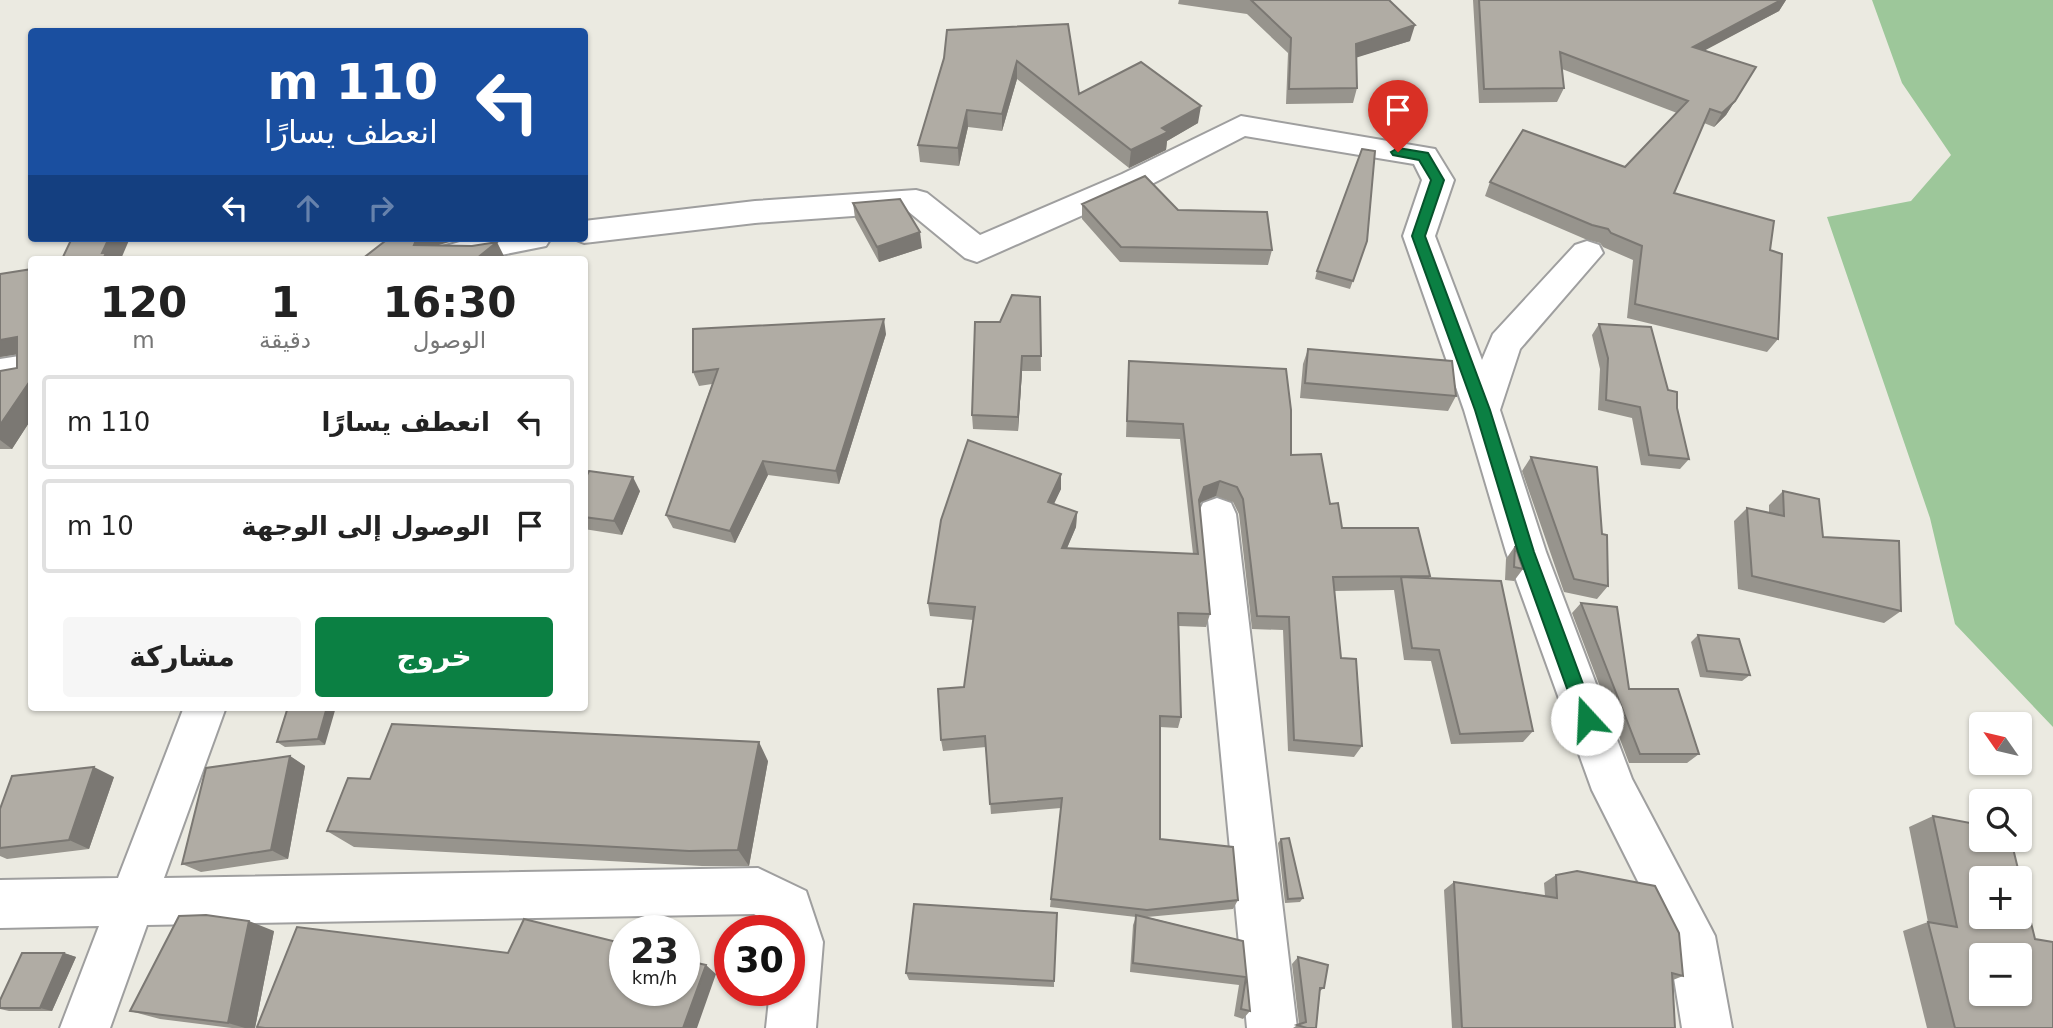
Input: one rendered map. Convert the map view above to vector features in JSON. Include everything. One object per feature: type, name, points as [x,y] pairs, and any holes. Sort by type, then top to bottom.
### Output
[{"type":"street","points":[[588,232],[755,212],[916,201],[977,250],[1133,181],[1241,126],[1424,156],[1438,180],[1419,236],[1482,410],[1526,552],[1614,790],[1691,936],[1707,1028]]},
{"type":"street","points":[[451,256],[499,242]]},
{"type":"street","points":[[1482,410],[1505,343],[1587,253]]},
{"type":"street","points":[[0,373],[28,368]]},
{"type":"street","points":[[1217,514],[1272,1028]]},
{"type":"street","points":[[85,1028],[204,711]]},
{"type":"street","points":[[0,904],[758,891],[789,908],[799,942],[791,1028]]},
{"type":"green space","points":[[1872,0],[2053,0],[2053,727],[1955,624],[1930,518],[1827,217],[1911,201],[1951,155],[1902,83]]},
{"type":"building","points":[[1251,0],[1389,0],[1415,25],[1356,44],[1357,88],[1289,89],[1291,38]]},
{"type":"building","points":[[1479,0],[1781,0],[1693,47],[1756,67],[1735,101],[1722,113],[1710,109],[1674,193],[1774,221],[1770,250],[1782,254],[1778,339],[1635,304],[1642,246],[1611,233],[1608,229],[1592,225],[1490,182],[1523,130],[1625,167],[1688,101],[1560,52],[1564,88],[1484,89]]},
{"type":"building","points":[[1068,24],[1079,94],[1141,62],[1201,106],[1162,128],[1168,132],[1131,150],[1017,61],[1002,114],[967,110],[958,148],[918,145],[944,58],[947,30]]},
{"type":"building","points":[[1362,149],[1375,151],[1367,241],[1353,281],[1317,271]]},
{"type":"building","points":[[1145,176],[1178,210],[1267,212],[1272,250],[1121,247],[1082,204]]},
{"type":"building","points":[[900,199],[920,232],[877,247],[853,203]]},
{"type":"building","points":[[70,242],[107,242],[102,253],[106,253],[104,256],[63,256]]},
{"type":"building","points":[[384,242],[472,246],[497,242],[480,256],[366,256]]},
{"type":"building","points":[[28,270],[28,384],[0,425],[0,371],[17,368],[17,337],[0,340],[0,274]]},
{"type":"building","points":[[1012,295],[1040,297],[1041,356],[1022,356],[1018,417],[972,415],[975,322],[1000,322]]},
{"type":"building","points":[[884,319],[836,471],[763,461],[730,531],[666,515],[718,369],[693,372],[693,329]]},
{"type":"building","points":[[1599,324],[1651,327],[1668,390],[1677,392],[1677,408],[1689,459],[1649,455],[1640,407],[1606,400],[1608,358]]},
{"type":"building","points":[[1308,349],[1452,361],[1456,396],[1305,383]]},
{"type":"building","points":[[1129,361],[1286,369],[1291,410],[1291,455],[1321,454],[1330,504],[1338,503],[1342,528],[1418,528],[1430,576],[1333,577],[1341,658],[1356,659],[1362,746],[1294,740],[1289,617],[1257,616],[1243,499],[1237,487],[1220,481],[1204,487],[1199,500],[1210,614],[1178,613],[1181,717],[1160,716],[1160,839],[1233,847],[1238,900],[1147,910],[1051,899],[1062,798],[990,804],[985,736],[941,740],[938,689],[964,687],[975,607],[928,603],[941,520],[968,440],[1061,474],[1048,502],[1077,512],[1062,548],[1198,554],[1183,424],[1127,421]]},
{"type":"building","points":[[1531,457],[1597,467],[1602,534],[1607,535],[1608,586],[1574,579]]},
{"type":"building","points":[[588,473],[633,477],[614,521],[588,518]]},
{"type":"building","points":[[1783,491],[1819,499],[1823,537],[1899,541],[1901,611],[1752,576],[1747,508],[1784,516]]},
{"type":"building","points":[[1515,546],[1523,569],[1514,567]]},
{"type":"building","points":[[1401,577],[1501,581],[1533,731],[1460,734],[1439,650],[1412,648]]},
{"type":"building","points":[[1581,603],[1617,607],[1629,689],[1678,689],[1699,754],[1640,754]]},
{"type":"building","points":[[1698,635],[1739,639],[1750,675],[1707,671]]},
{"type":"building","points":[[287,711],[326,711],[318,739],[277,742]]},
{"type":"building","points":[[392,724],[759,742],[738,850],[689,851],[327,831],[348,778],[370,779]]},
{"type":"building","points":[[290,756],[271,850],[182,864],[206,768]]},
{"type":"building","points":[[94,767],[69,840],[0,848],[0,809],[12,776]]},
{"type":"building","points":[[1933,816],[1969,823],[1969,852],[2014,852],[2017,866],[1969,866],[1969,929],[2032,929],[2032,927],[2035,939],[2053,942],[2053,1028],[1955,1028],[1928,922],[1957,927]]},
{"type":"building","points":[[1289,838],[1303,898],[1288,899],[1281,839]]},
{"type":"building","points":[[1577,871],[1655,886],[1679,933],[1683,976],[1672,973],[1675,1028],[1462,1028],[1454,882],[1557,898],[1556,875]]},
{"type":"building","points":[[914,904],[1057,913],[1054,981],[906,973]]},
{"type":"building","points":[[206,915],[249,921],[228,1023],[130,1011],[179,916]]},
{"type":"building","points":[[1136,915],[1243,941],[1250,1011],[1241,1009],[1246,977],[1133,963]]},
{"type":"building","points":[[524,919],[609,940],[609,1006],[691,1006],[683,1028],[257,1027],[297,927],[508,953]]},
{"type":"building","points":[[22,953],[64,953],[40,1008],[0,1008],[0,1000]]},
{"type":"building","points":[[1298,957],[1328,965],[1324,988],[1320,988],[1316,1028],[1297,1025],[1306,1022]]},
{"type":"building","points":[[700,964],[706,965],[700,981]]},
{"type":"route","points":[[1398,152],[1424,156],[1438,180],[1419,236],[1482,410],[1526,552],[1587,719]]}]
